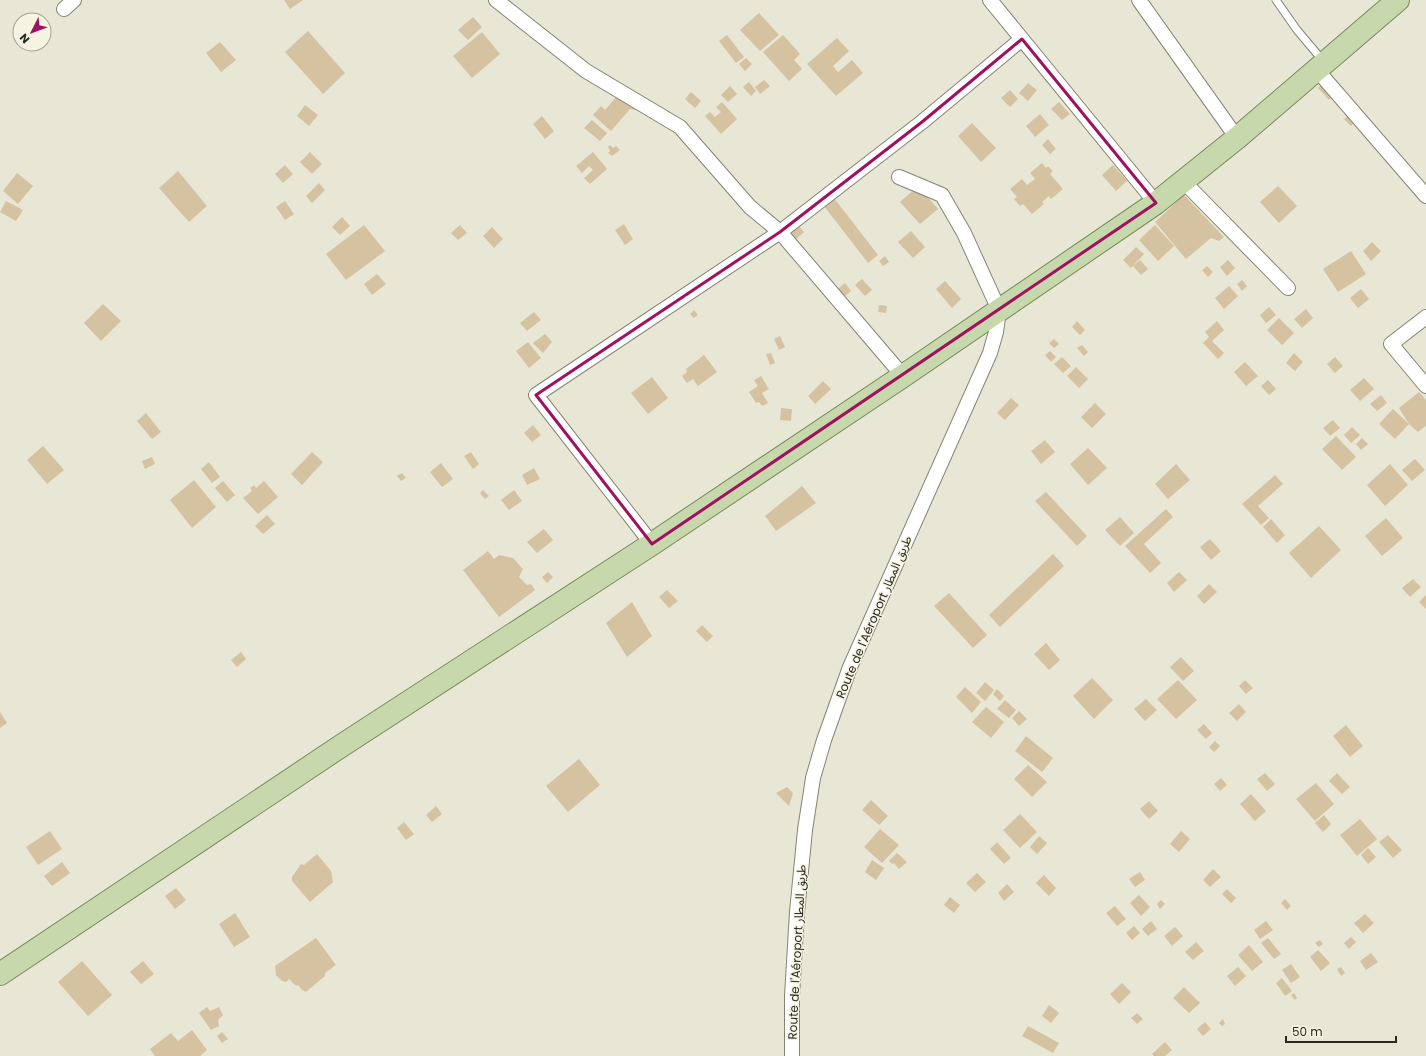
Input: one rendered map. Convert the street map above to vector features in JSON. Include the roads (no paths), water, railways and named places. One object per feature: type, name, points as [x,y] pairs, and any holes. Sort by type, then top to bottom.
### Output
[{"type":"main road","points":[[0,974],[341,746],[652,544],[903,376],[1156,203],[1237,138],[1398,0]]},
{"type":"street","points":[[496,0],[586,71],[680,127],[750,207],[780,232],[903,376]]},
{"type":"street","points":[[990,0],[1156,203]]},
{"type":"street","points":[[1139,0],[1237,138]]},
{"type":"street","points":[[652,544],[536,395],[780,232],[922,122],[1022,39]]},
{"type":"street","points":[[1321,67],[1426,196]]},
{"type":"street","points":[[899,177],[942,195],[964,233],[999,310]]},
{"type":"street","points":[[1183,181],[1288,288]]},
{"type":"street","name":"Route de l'Aéroport طريق المطار","points":[[792,1056],[792,996],[797,912],[813,778],[824,740],[850,667],[990,353],[996,332],[999,310]]},
{"type":"street","points":[[1426,317],[1391,344],[1426,386]]},
{"type":"lane","points":[[1276,0],[1321,67]]}]
